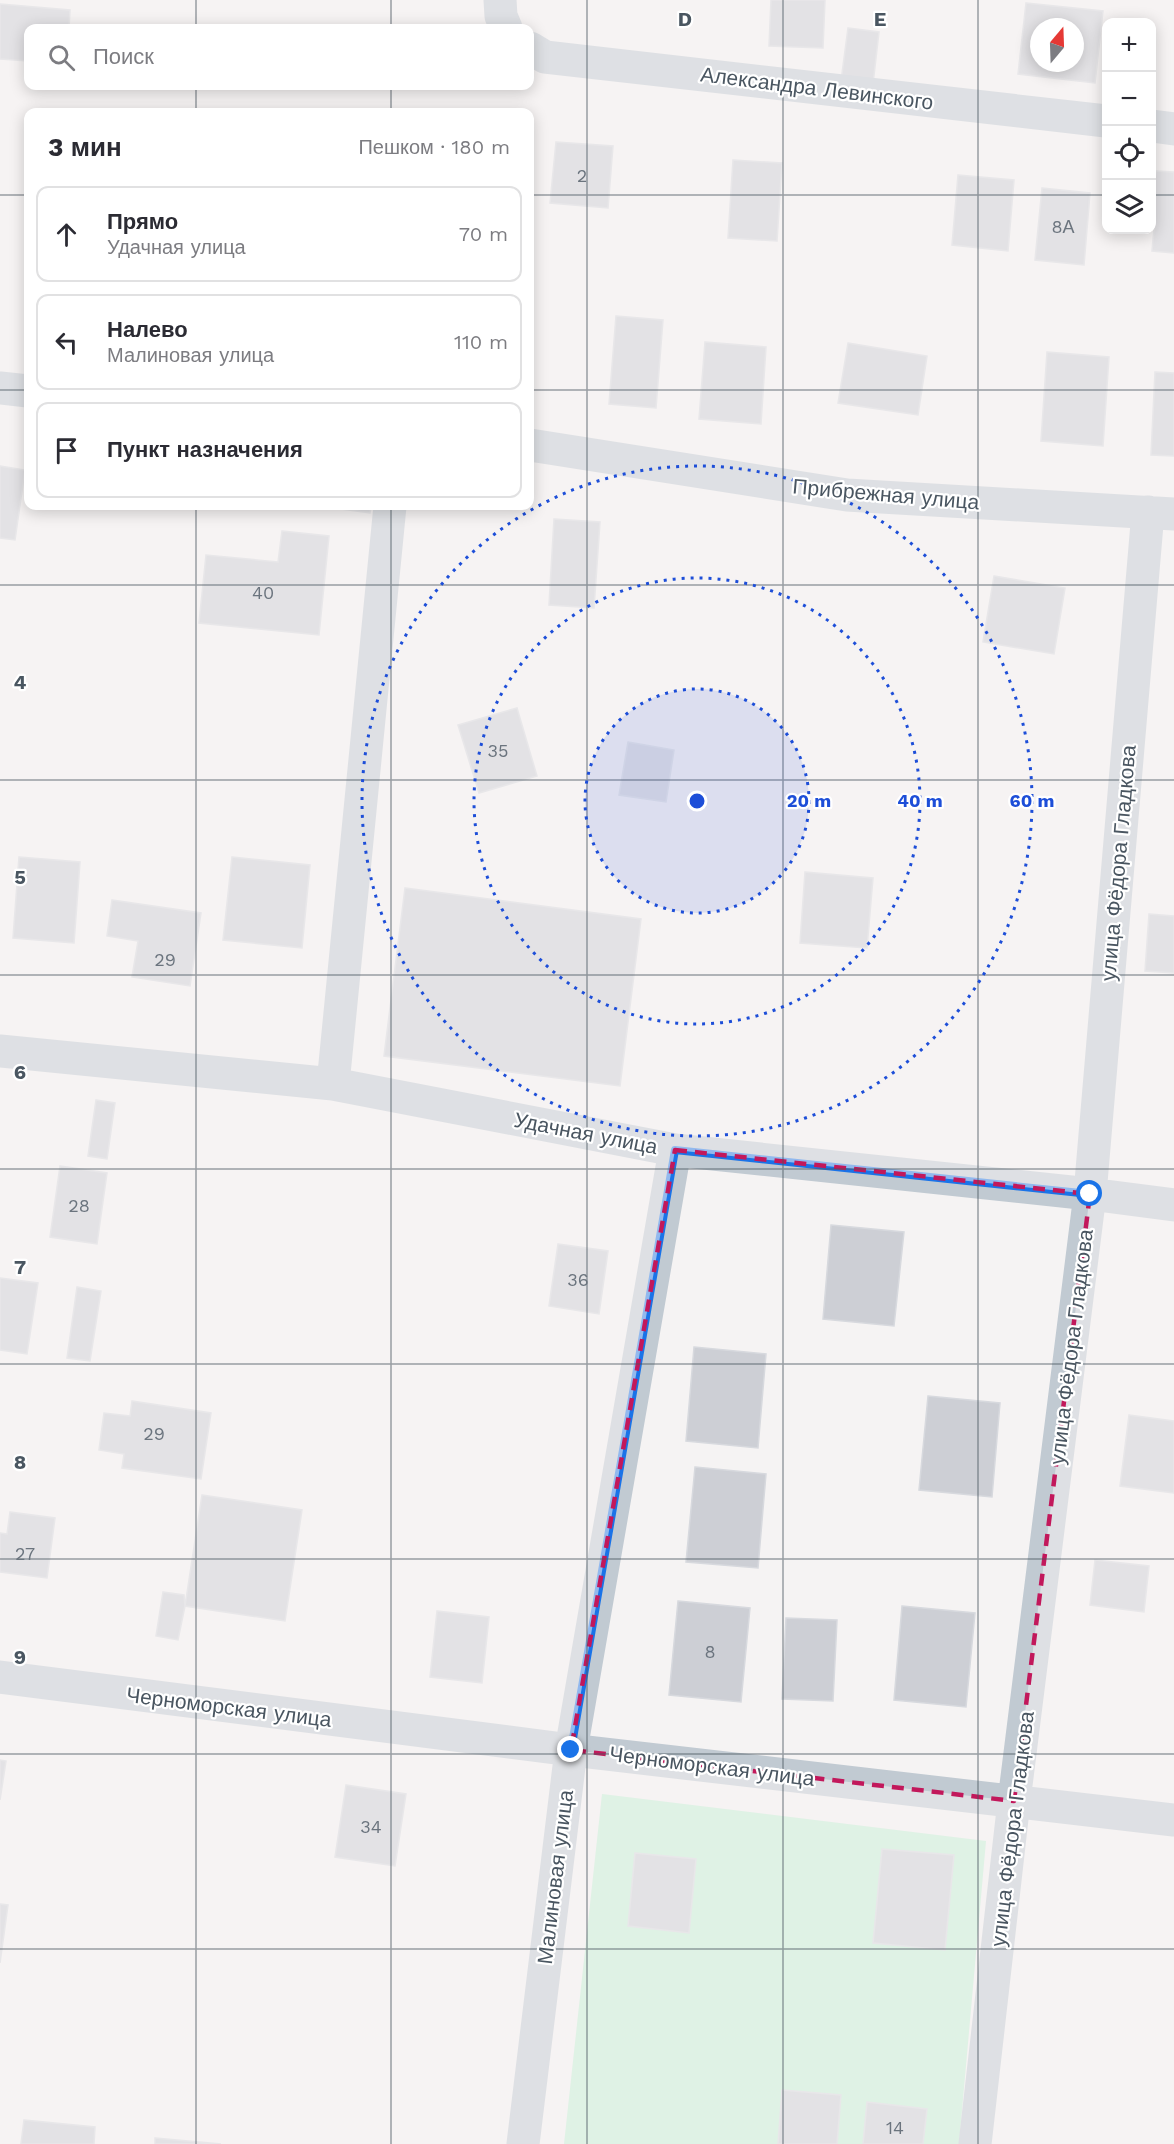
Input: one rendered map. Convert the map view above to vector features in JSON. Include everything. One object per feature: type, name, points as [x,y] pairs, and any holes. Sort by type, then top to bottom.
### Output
[{"type":"street","points":[[500,0],[504,24]]},
{"type":"street","name":"Александра Левинского","points":[[534,50],[545,57],[1102,120]]},
{"type":"street","points":[[1156,127],[1174,129]]},
{"type":"street","points":[[0,388],[24,391]]},
{"type":"street","name":"Прибрежная улица","points":[[534,446],[847,495],[1161,513]]},
{"type":"street","points":[[333,1084],[390,510]]},
{"type":"street","name":"улица Фёдора Гладкова","points":[[975,2144],[1014,1802],[1090,1194],[1161,513]]},
{"type":"street","name":"Удачная улица","points":[[0,1052],[333,1084],[675,1150],[1174,1205]]},
{"type":"street","name":"Малиновая улица","points":[[523,2144],[571,1750],[675,1150]]},
{"type":"street","name":"Черноморская улица","points":[[0,1677],[571,1750],[1174,1820]]},
{"type":"highlighted area","points":[[675,1150],[1090,1194],[1014,1801],[571,1750]]},
{"type":"green space","points":[[602,1794],[986,1841],[959,2144],[564,2144]]},
{"type":"building","points":[[771,0],[825,0],[823,48],[769,46]]},
{"type":"building","points":[[1026,3],[1103,11],[1095,83],[1018,74]]},
{"type":"building","points":[[0,4],[70,10],[69,24],[24,24],[24,61],[0,59]]},
{"type":"building","points":[[848,28],[879,32],[873,84],[841,81]]},
{"type":"building","points":[[556,142],[613,146],[608,208],[550,203]]},
{"type":"building","points":[[733,160],[782,163],[777,241],[728,238]]},
{"type":"building","points":[[1156,171],[1174,172],[1174,253],[1152,251],[1154,234],[1156,234]]},
{"type":"building","points":[[958,175],[1014,180],[1008,251],[952,245]]},
{"type":"building","points":[[1042,188],[1090,193],[1084,265],[1035,260]]},
{"type":"building","points":[[616,316],[663,320],[656,408],[609,404]]},
{"type":"building","points":[[705,342],[766,347],[761,424],[699,419]]},
{"type":"building","points":[[848,343],[927,356],[918,415],[838,403]]},
{"type":"building","points":[[1047,352],[1109,357],[1103,446],[1041,441]]},
{"type":"building","points":[[1155,372],[1174,373],[1174,456],[1151,455]]},
{"type":"building","points":[[0,466],[24,470],[15,540],[0,538]]},
{"type":"building","points":[[348,510],[370,510],[370,513]]},
{"type":"building","points":[[554,519],[600,522],[594,608],[549,605]]},
{"type":"building","points":[[282,531],[329,536],[319,635],[199,623],[206,555],[278,562]]},
{"type":"building","points":[[994,576],[1065,588],[1054,654],[983,642]]},
{"type":"building","points":[[517,708],[537,776],[479,793],[458,725]]},
{"type":"building","points":[[628,742],[674,750],[666,802],[619,795]]},
{"type":"building","points":[[19,857],[80,862],[74,943],[13,938]]},
{"type":"building","points":[[232,857],[310,865],[302,948],[223,940]]},
{"type":"building","points":[[805,872],[873,878],[867,948],[800,943]]},
{"type":"building","points":[[405,888],[641,919],[620,1086],[384,1056]]},
{"type":"building","points":[[112,900],[201,913],[190,986],[132,977],[138,941],[107,936]]},
{"type":"building","points":[[1149,914],[1174,916],[1174,973],[1145,971]]},
{"type":"building","points":[[96,1100],[115,1103],[107,1159],[88,1156]]},
{"type":"building","points":[[60,1166],[107,1173],[97,1244],[50,1237]]},
{"type":"building","points":[[831,1225],[904,1232],[894,1326],[823,1319]]},
{"type":"building","points":[[558,1244],[608,1251],[599,1314],[549,1306]]},
{"type":"building","points":[[0,1278],[38,1283],[27,1354],[0,1350]]},
{"type":"building","points":[[77,1287],[101,1291],[90,1361],[67,1358]]},
{"type":"building","points":[[694,1347],[766,1354],[758,1448],[686,1441]]},
{"type":"building","points":[[928,1396],[1000,1403],[992,1497],[919,1490]]},
{"type":"building","points":[[132,1401],[211,1413],[201,1479],[122,1468],[124,1454],[99,1450],[104,1413],[130,1416]]},
{"type":"building","points":[[1129,1415],[1174,1421],[1174,1493],[1120,1486]]},
{"type":"building","points":[[695,1467],[766,1474],[758,1568],[686,1562]]},
{"type":"building","points":[[202,1495],[302,1510],[285,1621],[185,1606]]},
{"type":"building","points":[[10,1512],[55,1518],[47,1578],[0,1572],[0,1533],[7,1534]]},
{"type":"building","points":[[1095,1560],[1149,1566],[1144,1612],[1090,1605]]},
{"type":"building","points":[[163,1592],[184,1595],[185,1606],[178,1640],[156,1636]]},
{"type":"building","points":[[678,1601],[750,1608],[741,1702],[669,1695]]},
{"type":"building","points":[[902,1606],[975,1613],[966,1707],[894,1700]]},
{"type":"building","points":[[437,1611],[489,1617],[482,1683],[430,1677]]},
{"type":"building","points":[[786,1618],[837,1620],[833,1701],[782,1699]]},
{"type":"building","points":[[0,1760],[6,1761],[0,1800]]},
{"type":"building","points":[[346,1785],[406,1794],[395,1866],[335,1857]]},
{"type":"building","points":[[882,1849],[954,1855],[945,1950],[873,1943]]},
{"type":"building","points":[[635,1853],[696,1859],[689,1933],[628,1926]]},
{"type":"building","points":[[0,1904],[8,1905],[0,1963]]},
{"type":"building","points":[[782,2090],[841,2095],[837,2144],[778,2144]]},
{"type":"building","points":[[867,2102],[927,2109],[923,2144],[863,2144]]},
{"type":"building","points":[[24,2120],[95,2127],[94,2144],[21,2144]]},
{"type":"building","points":[[155,2138],[221,2144],[155,2144]]},
{"type":"route","points":[[571,1750],[675,1150],[1090,1194]]}]
